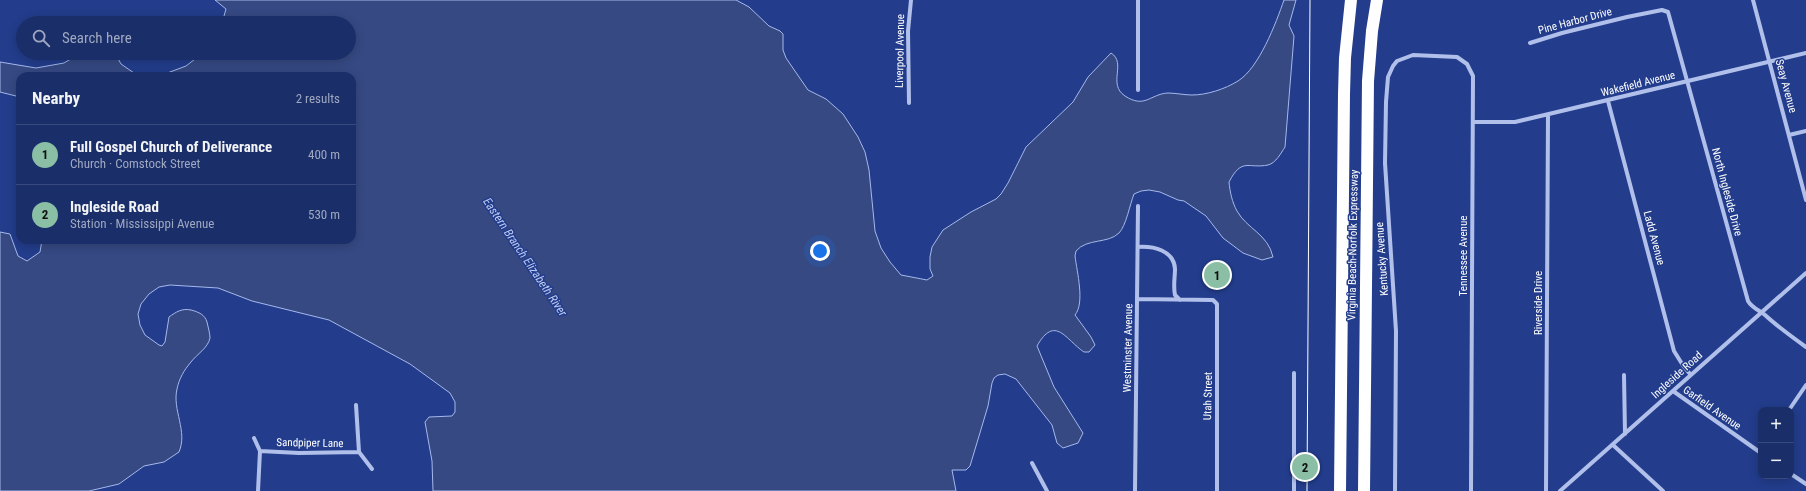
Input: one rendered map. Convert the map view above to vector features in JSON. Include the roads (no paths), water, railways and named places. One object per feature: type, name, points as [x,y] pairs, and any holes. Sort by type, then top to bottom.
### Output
[{"type":"highway","name":"Virginia Beach-Norfolk Expressway","points":[[1340,487],[1344,94],[1345,58],[1351,0]]},
{"type":"highway","name":"Virginia Beach-Norfolk Expressway","points":[[1364,487],[1368,81],[1370,46],[1377,0]]},
{"type":"street","name":"Liverpool Avenue","points":[[909,103],[908,31],[911,0]]},
{"type":"street","points":[[1138,0],[1138,90]]},
{"type":"street","name":"Seay Avenue","points":[[1753,0],[1806,200]]},
{"type":"street","name":"Pine Harbor Drive","points":[[1530,43],[1562,32],[1662,10],[1668,12],[1669,15]]},
{"type":"street","name":"North Ingleside Drive","points":[[1669,15],[1744,289],[1750,305],[1806,347]]},
{"type":"street","name":"Wakefield Avenue","points":[[1473,122],[1506,123],[1548,115],[1806,53]]},
{"type":"street","name":"Kentucky Avenue","points":[[1394,491],[1396,331],[1385,162],[1386,93],[1390,72],[1397,61],[1413,54],[1427,55]]},
{"type":"street","name":"Tennessee Avenue","points":[[1427,55],[1451,55],[1463,60],[1467,64],[1473,76],[1471,491]]},
{"type":"street","name":"Ladd Avenue","points":[[1608,101],[1674,351],[1691,375]]},
{"type":"street","name":"Riverside Drive","points":[[1546,491],[1548,115]]},
{"type":"street","points":[[1790,135],[1806,131]]},
{"type":"street","name":"Westminster Avenue","points":[[1135,491],[1138,206]]},
{"type":"street","points":[[1138,247],[1159,249],[1170,257],[1175,267],[1175,295],[1180,300]]},
{"type":"street","name":"Ingleside Road","points":[[1560,491],[1806,273]]},
{"type":"street","points":[[1137,299],[1180,300]]},
{"type":"street","name":"Utah Street","points":[[1180,300],[1216,301],[1217,491]]},
{"type":"street","points":[[1294,373],[1294,491]]},
{"type":"street","points":[[1624,375],[1625,434]]},
{"type":"street","points":[[1791,407],[1806,385]]},
{"type":"street","name":"Garfield Avenue","points":[[1673,391],[1758,450]]},
{"type":"street","name":"Sandpiper Lane","points":[[356,405],[359,452],[372,469]]},
{"type":"street","points":[[254,438],[260,451],[258,491]]},
{"type":"street","points":[[1612,445],[1663,491]]},
{"type":"street","name":"Sandpiper Lane","points":[[260,451],[299,453],[359,452]]},
{"type":"street","points":[[1032,463],[1047,491]]},
{"type":"street","points":[[1794,476],[1806,484]]},
{"type":"water","name":"Eastern Branch Elizabeth River","points":[[215,0],[736,0],[749,7],[769,26],[783,34],[783,50],[786,58],[808,90],[826,99],[843,114],[858,137],[865,152],[869,170],[875,231],[881,248],[901,275],[927,280],[933,276],[930,269],[932,247],[943,230],[971,212],[996,199],[1001,194],[1026,147],[1073,102],[1088,77],[1111,53],[1117,62],[1117,86],[1125,96],[1132,100],[1143,101],[1168,93],[1192,95],[1216,91],[1233,84],[1246,75],[1260,56],[1284,0],[1296,0],[1289,25],[1294,36],[1285,147],[1278,158],[1271,164],[1242,167],[1238,169],[1229,182],[1237,211],[1246,223],[1267,243],[1273,257],[1262,260],[1243,253],[1223,238],[1206,216],[1184,201],[1160,192],[1149,190],[1134,194],[1126,220],[1119,233],[1109,239],[1086,244],[1076,251],[1075,256],[1079,279],[1080,303],[1075,315],[1095,345],[1089,352],[1084,352],[1066,336],[1055,331],[1049,332],[1043,337],[1037,346],[1054,387],[1083,433],[1078,443],[1063,448],[1057,443],[1052,425],[1016,379],[1005,374],[998,375],[994,378],[992,383],[988,406],[970,466],[966,470],[952,470],[956,491],[433,491],[432,461],[425,422],[429,417],[452,416],[455,412],[455,402],[450,393],[410,364],[329,320],[252,301],[218,288],[170,285],[159,287],[149,294],[141,304],[138,314],[140,325],[145,335],[162,346],[165,342],[169,317],[179,311],[188,310],[199,313],[205,317],[210,336],[207,345],[193,359],[184,371],[178,385],[176,405],[182,436],[179,452],[164,462],[144,466],[119,484],[89,491],[0,491],[0,232],[10,234],[18,256],[27,261],[40,252],[41,244],[356,244],[356,72],[170,72],[186,66],[194,60],[356,60],[356,16],[224,16],[226,9]]},
{"type":"water","points":[[69,60],[119,60],[121,64],[133,72],[16,72],[16,96],[0,92],[0,62],[36,68],[64,63]]},
{"type":"tram line","points":[[1307,491],[1310,0]]},
{"type":"place","name":"Full Gospel Church of Deliverance","points":[[1217,275]]},
{"type":"place","name":"Ingleside Road","points":[[1305,467]]}]
